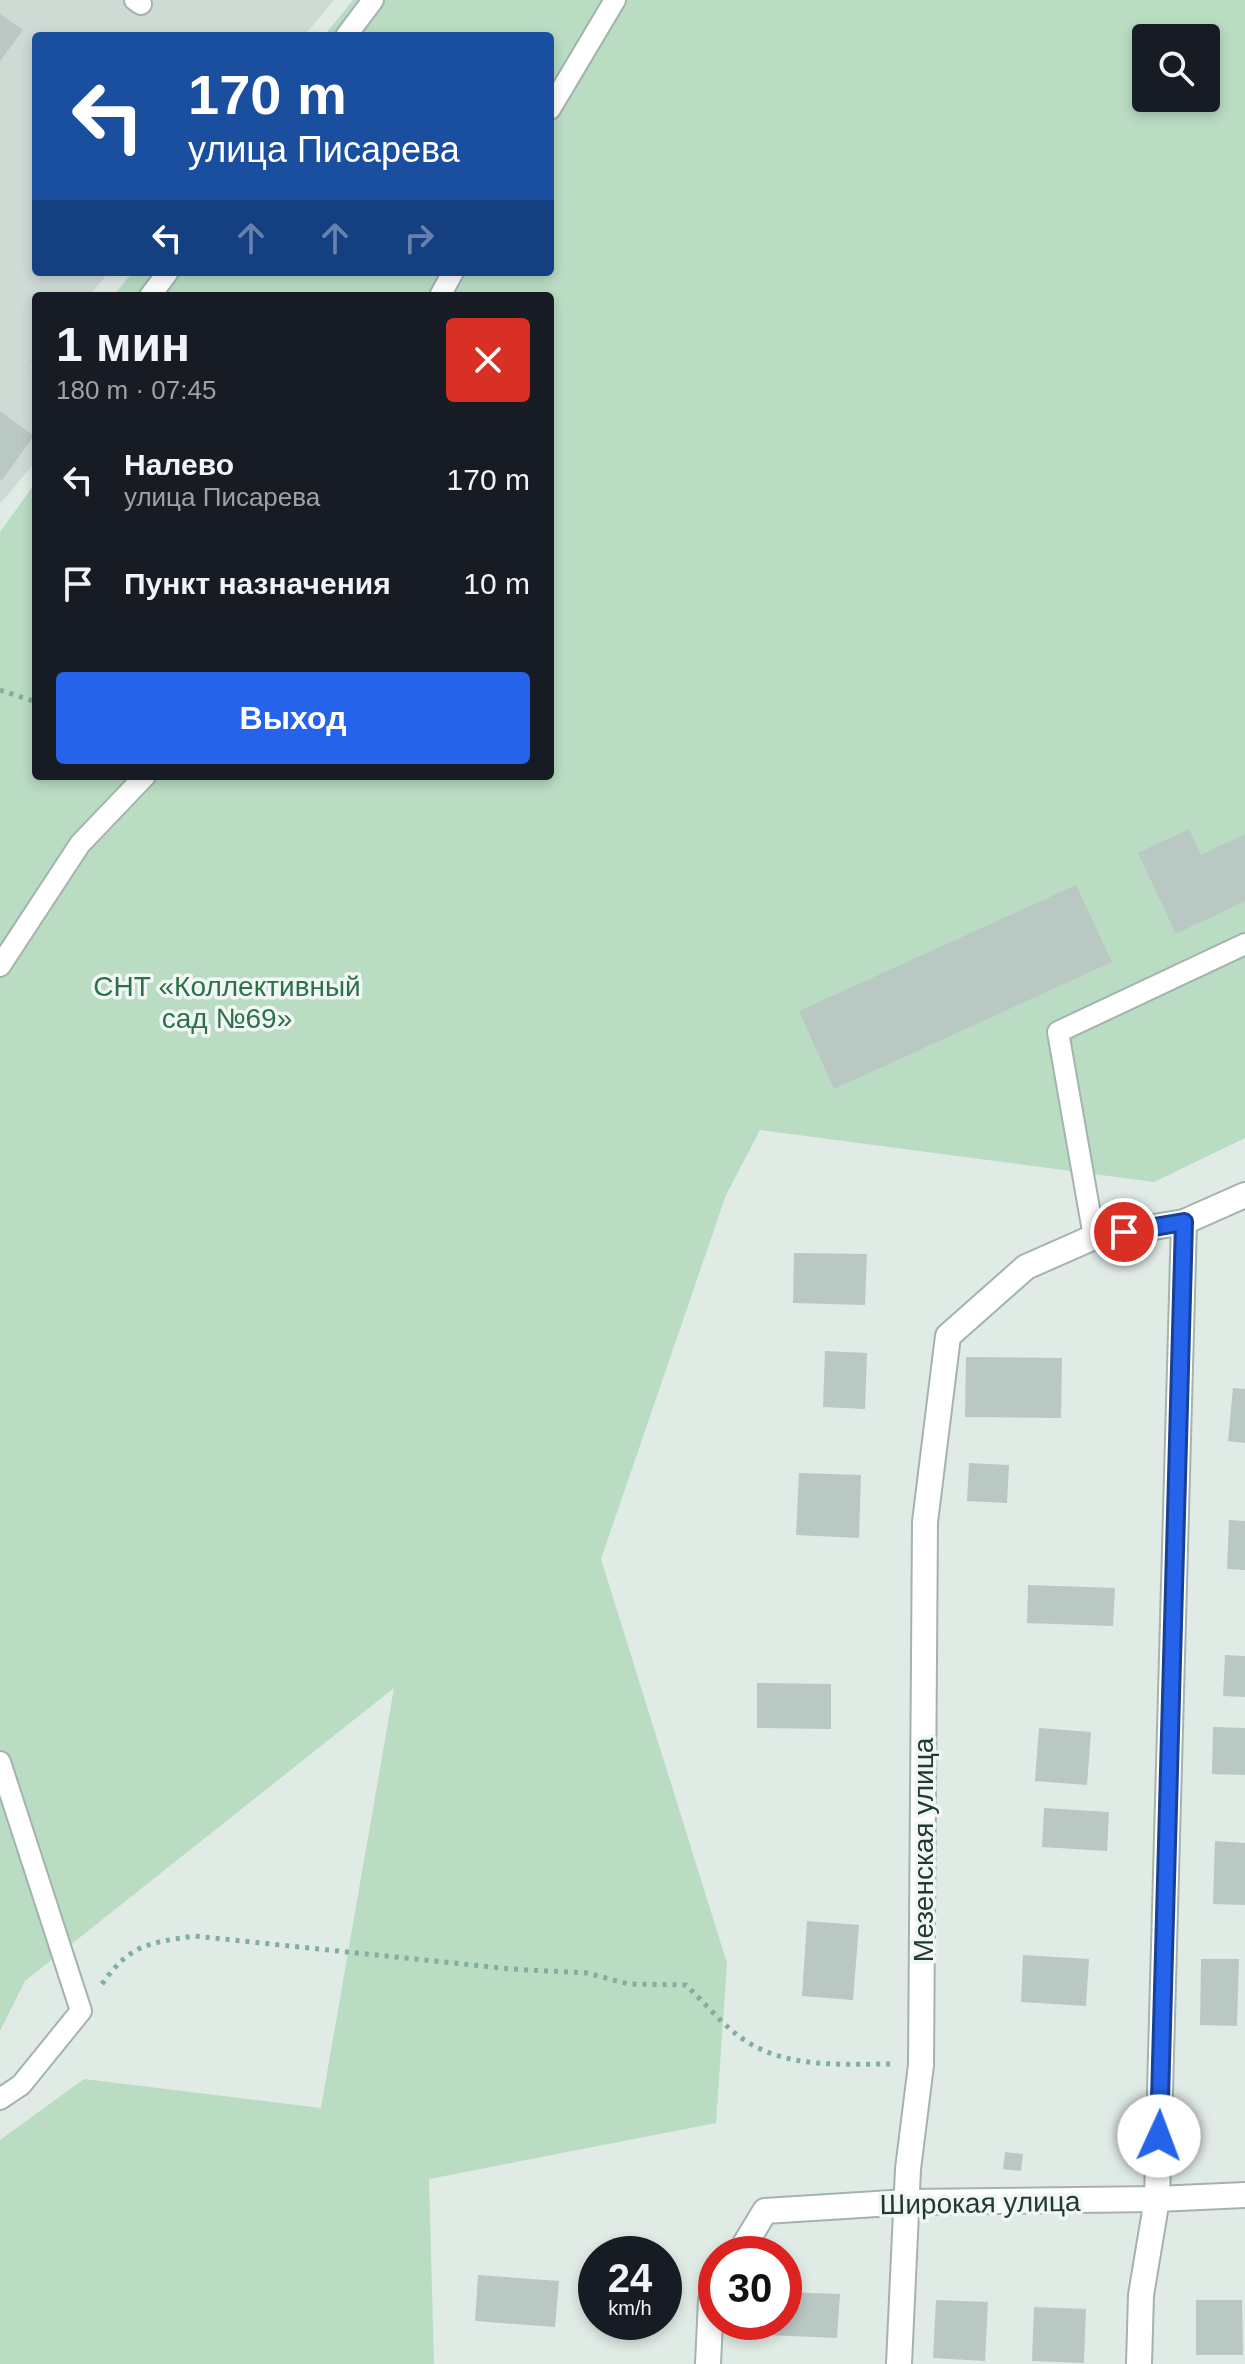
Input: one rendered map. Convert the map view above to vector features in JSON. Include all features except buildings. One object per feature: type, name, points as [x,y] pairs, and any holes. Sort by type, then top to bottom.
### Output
[{"type":"street","points":[[1094,1237],[1184,1222],[1245,1195]]},
{"type":"street","points":[[1139,2364],[1141,2295],[1157,2199],[1184,1222]]},
{"type":"street","name":"Мезенская улица","points":[[899,2364],[908,2169],[921,2065],[925,1522],[948,1336],[1026,1267],[1094,1237]]},
{"type":"street","name":"Широкая улица","points":[[750,2236],[765,2211],[908,2202],[1245,2195]]},
{"type":"street","points":[[708,2364],[709,2340]]},
{"type":"lane","points":[[349,32],[373,0]]},
{"type":"lane","points":[[554,102],[615,0]]},
{"type":"lane","points":[[0,966],[80,844],[141,780]]},
{"type":"lane","points":[[1094,1237],[1058,1032],[1245,944]]},
{"type":"lane","points":[[0,1762],[81,2011],[21,2085],[0,2099]]},
{"type":"path","points":[[0,690],[32,701]]},
{"type":"path","points":[[81,2011],[113,1968],[145,1944],[194,1936],[511,1969],[587,1973],[629,1984],[686,1985],[732,2031],[767,2053],[807,2064],[921,2065]]},
{"type":"shaded area","points":[[0,0],[334,0],[307,32],[32,32],[32,276],[106,276],[92,292],[32,292],[32,466],[0,504]]},
{"type":"green space","name":"СНТ «Коллективный сад №69»","points":[[353,0],[1245,0],[1245,1138],[1154,1182],[760,1130],[726,1195],[601,1559],[727,1963],[716,2123],[429,2179],[434,2364],[0,2364],[0,2140],[84,2079],[321,2108],[394,1688],[25,1981],[0,2031],[0,532],[32,488],[32,780],[554,780],[554,292],[116,292],[130,276],[554,276],[554,32],[327,32]]},
{"type":"route","points":[[1124,1232],[1184,1222],[1159,2136]]}]
